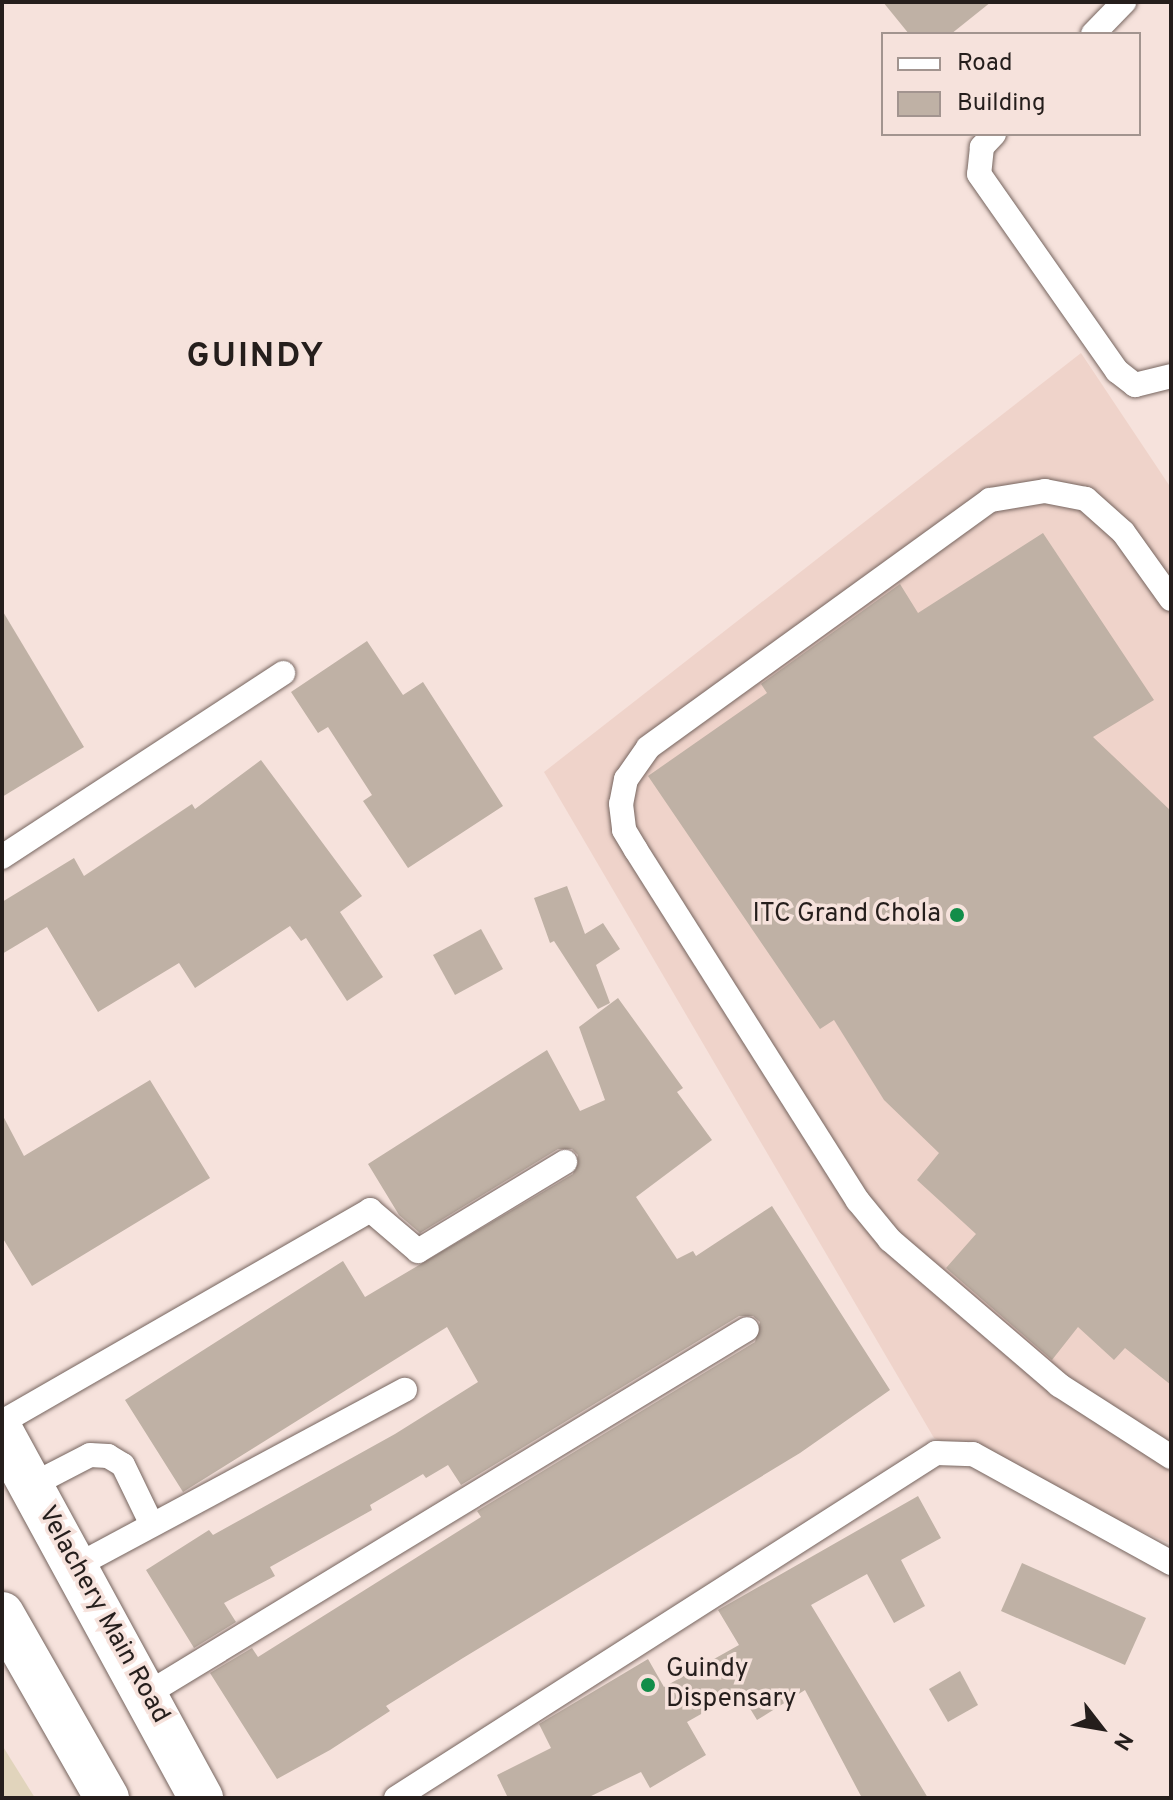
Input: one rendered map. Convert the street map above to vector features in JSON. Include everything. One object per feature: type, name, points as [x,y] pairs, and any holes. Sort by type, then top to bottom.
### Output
[{"type":"main road","name":"Velachery Main Road","points":[[2,1433],[78,1565],[201,1798]]},
{"type":"main road","points":[[2,1614],[107,1798]]},
{"type":"lane","points":[[1095,32],[1124,2]]},
{"type":"lane","points":[[992,136],[982,147],[979,174],[1117,371],[1135,385],[1171,376]]},
{"type":"lane","points":[[1171,599],[1123,532],[1086,499],[1045,491],[990,500],[648,748],[626,779],[621,804],[624,830],[636,850],[858,1201],[890,1240],[1071,1395],[1171,1457]]},
{"type":"lane","points":[[2,857],[283,673]]},
{"type":"lane","points":[[2,1422],[370,1210],[418,1251],[565,1162]]},
{"type":"lane","points":[[147,1694],[747,1329]]},
{"type":"lane","points":[[78,1565],[151,1523],[405,1390]]},
{"type":"lane","points":[[396,1798],[936,1453],[973,1454],[1171,1563]]},
{"type":"lane","points":[[32,1485],[90,1455],[108,1456],[123,1465],[151,1523]]},
{"type":"shaded area","points":[[1081,353],[1171,488],[1171,1544],[934,1438],[544,772]]},
{"type":"shaded area","points":[[2,1745],[35,1798],[2,1798]]},
{"type":"building","points":[[883,2],[991,2],[954,32],[907,32]]},
{"type":"building","name":"ITC Grand Chola","points":[[1043,533],[1154,700],[1093,737],[1171,811],[1171,1385],[1125,1348],[1114,1360],[1078,1327],[1052,1360],[946,1268],[976,1234],[917,1180],[939,1153],[884,1100],[834,1020],[820,1029],[648,776],[767,693],[761,684],[900,584],[918,613]]},
{"type":"building","points":[[2,610],[84,747],[2,797]]},
{"type":"building","points":[[367,641],[403,695],[423,682],[503,806],[408,868],[363,801],[372,795],[328,727],[318,733],[291,692]]},
{"type":"building","points":[[261,760],[362,896],[340,912],[383,977],[347,1001],[306,938],[301,941],[290,926],[195,988],[179,963],[98,1012],[47,927],[2,954],[2,902],[74,858],[84,876],[192,804],[195,809]]},
{"type":"building","points":[[567,886],[585,934],[603,923],[620,949],[596,965],[610,1003],[598,1009],[554,941],[550,943],[534,898]]},
{"type":"building","points":[[481,929],[503,969],[455,995],[433,955]]},
{"type":"building","points":[[618,998],[683,1088],[677,1092],[712,1140],[636,1197],[677,1259],[693,1251],[696,1256],[772,1206],[890,1390],[800,1453],[463,1658],[386,1706],[390,1711],[330,1750],[277,1779],[210,1673],[252,1648],[258,1657],[481,1517],[477,1511],[755,1342],[760,1322],[753,1316],[739,1316],[461,1485],[448,1465],[426,1478],[423,1474],[370,1505],[372,1510],[270,1567],[275,1576],[224,1603],[236,1622],[194,1648],[146,1570],[209,1530],[213,1535],[395,1434],[478,1382],[447,1327],[183,1492],[125,1400],[343,1261],[365,1297],[573,1174],[578,1155],[572,1149],[558,1149],[420,1233],[399,1215],[368,1164],[547,1050],[580,1111],[605,1100],[579,1027]]},
{"type":"building","points":[[150,1080],[210,1178],[32,1286],[2,1237],[2,1114],[24,1156]]},
{"type":"building","points":[[918,1496],[941,1538],[901,1560],[925,1606],[894,1623],[867,1574],[811,1605],[928,1798],[862,1798],[805,1690],[757,1720],[740,1692],[687,1722],[706,1755],[650,1788],[641,1772],[587,1798],[508,1798],[497,1775],[551,1748],[539,1724],[648,1659],[664,1687],[739,1645],[718,1610]]},
{"type":"building","points":[[1022,1563],[1146,1618],[1125,1665],[1001,1611]]},
{"type":"building","points":[[960,1671],[978,1705],[948,1722],[929,1689]]},
{"type":"place","name":"ITC Grand Chola","points":[[957,915]]},
{"type":"place","name":"Guindy Dispensary","points":[[648,1685]]},
{"type":"district","name":"GUINDY","points":[[256,358]]}]
